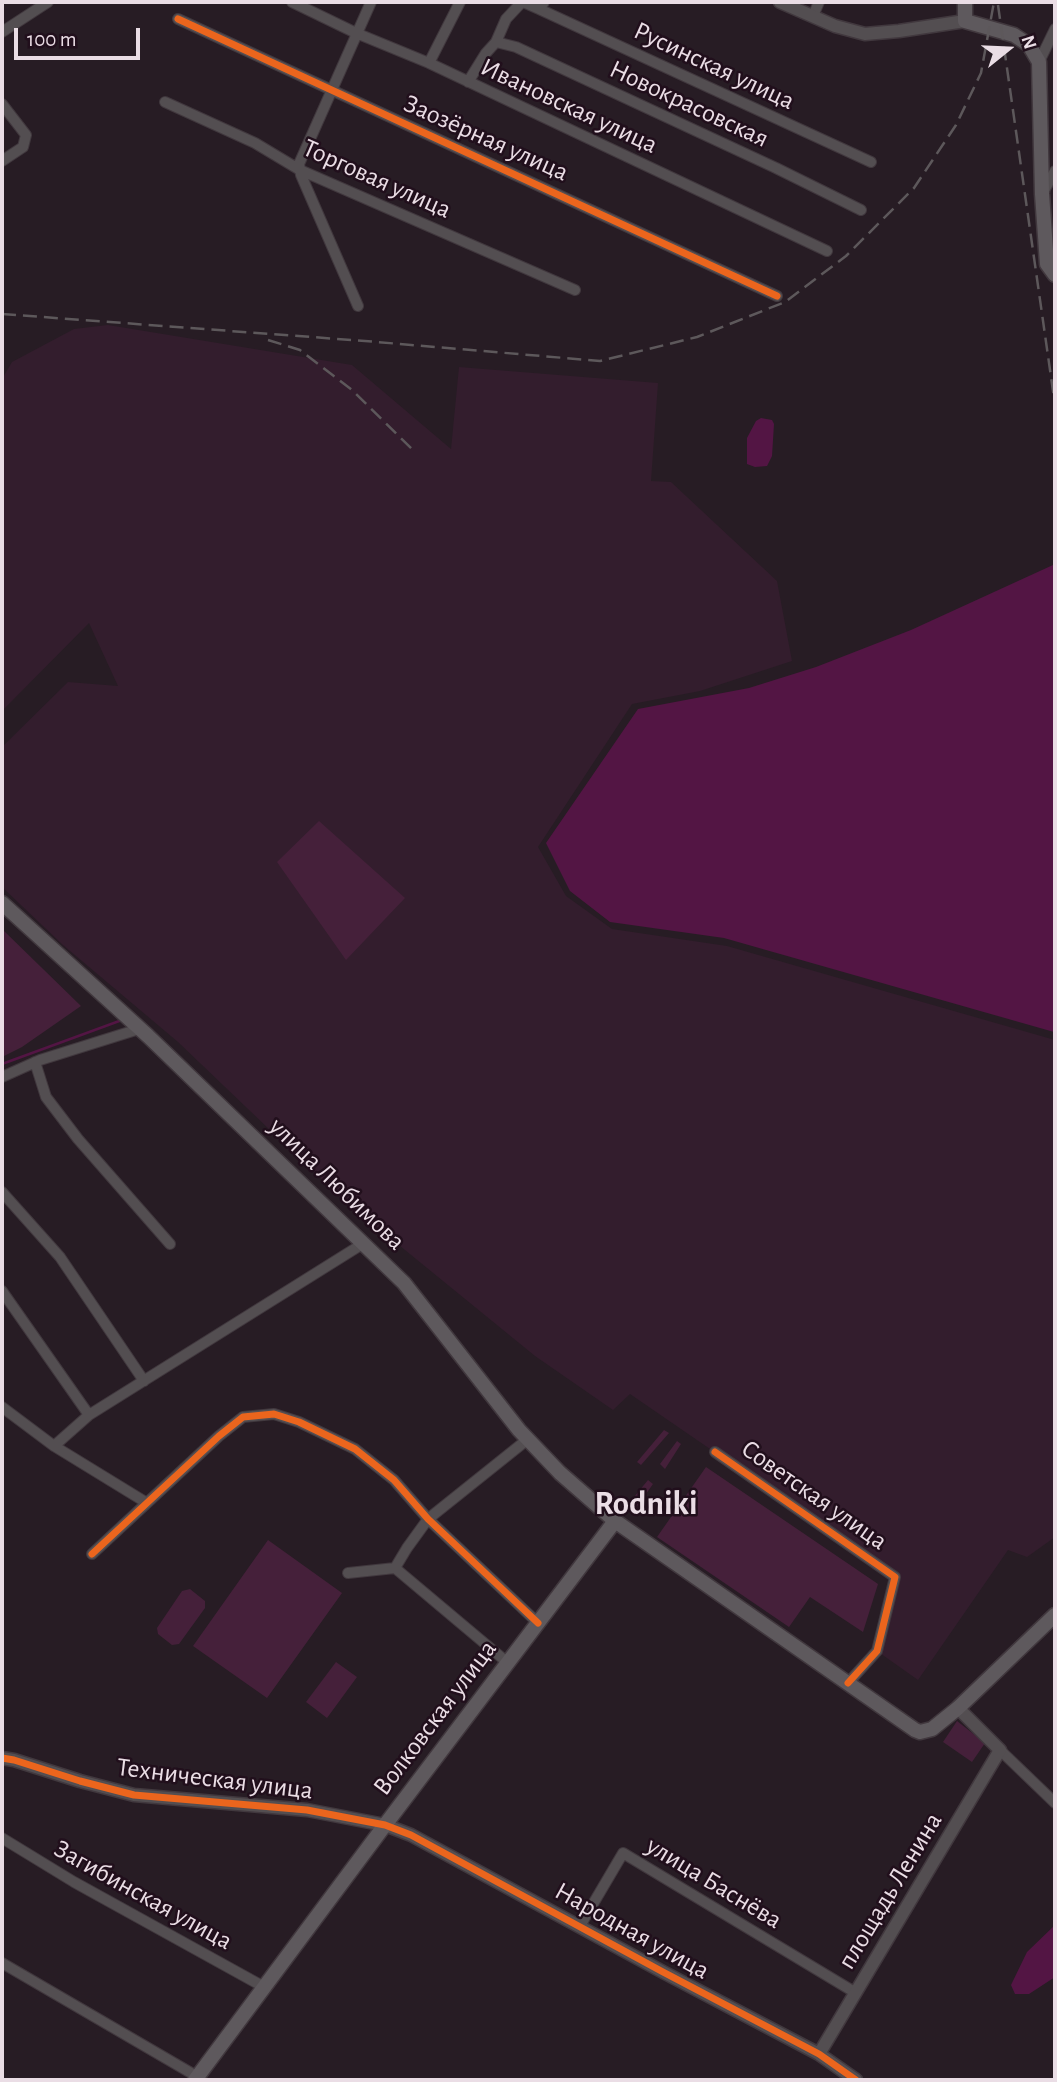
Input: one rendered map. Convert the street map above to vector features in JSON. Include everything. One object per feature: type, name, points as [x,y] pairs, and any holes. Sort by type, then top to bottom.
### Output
[{"type":"main road","points":[[965,2],[965,21],[1014,35],[1029,46],[1039,62],[1049,193],[1047,264],[1055,275]]},
{"type":"main road","name":"улица Любимова","points":[[2,903],[132,1022],[404,1283],[528,1439],[560,1473],[615,1521]]},
{"type":"main road","points":[[615,1521],[920,1732],[932,1729],[958,1708],[1055,1615]]},
{"type":"main road","name":"Волковская улица","points":[[197,2078],[615,1521]]},
{"type":"street","points":[[2,32],[48,2]]},
{"type":"street","name":"Ивановская улица","points":[[292,2],[356,33],[429,63],[827,251]]},
{"type":"street","points":[[358,306],[299,164],[371,2]]},
{"type":"street","points":[[429,63],[460,2]]},
{"type":"street","points":[[468,82],[496,42],[506,19],[522,2]]},
{"type":"street","name":"Русинская улица","points":[[522,2],[542,5],[871,162]]},
{"type":"street","points":[[780,2],[835,26],[865,34],[899,32],[965,21]]},
{"type":"street","points":[[813,16],[819,2]]},
{"type":"street","name":"Заозёрная улица","points":[[178,19],[777,296]]},
{"type":"street","points":[[1039,62],[1055,29]]},
{"type":"street","name":"Новокрасовская","points":[[496,42],[516,47],[861,210]]},
{"type":"street","name":"Торговая улица","points":[[165,102],[255,142],[300,170],[575,290]]},
{"type":"street","points":[[2,104],[26,135],[23,147],[2,161]]},
{"type":"street","points":[[1049,193],[1055,171]]},
{"type":"street","points":[[2,1077],[132,1022]]},
{"type":"street","points":[[35,1062],[46,1097],[78,1139],[170,1244]]},
{"type":"street","points":[[2,1192],[60,1257],[144,1381]]},
{"type":"street","points":[[54,1446],[89,1416],[364,1243]]},
{"type":"street","points":[[2,1291],[89,1416]]},
{"type":"street","points":[[2,1407],[54,1446],[148,1503]]},
{"type":"street","points":[[92,1554],[243,1417],[274,1414],[299,1422],[355,1449],[394,1480],[428,1519],[538,1623]]},
{"type":"street","points":[[395,1568],[428,1519],[528,1439]]},
{"type":"street","name":"Советская улица","points":[[715,1452],[895,1577],[877,1651],[848,1683]]},
{"type":"street","points":[[348,1573],[395,1568],[508,1663]]},
{"type":"street","points":[[958,1708],[1055,1803]]},
{"type":"street","name":"площадь Ленина","points":[[819,2054],[1000,1750]]},
{"type":"street","name":"Техническая улица","points":[[2,1758],[134,1795],[307,1810],[385,1825]]},
{"type":"street","name":"Народная улица","points":[[385,1825],[411,1835],[819,2054],[849,2078]]},
{"type":"street","name":"Загибинская улица","points":[[2,1838],[74,1882],[264,1987]]},
{"type":"street","name":"улица Баснёва","points":[[580,1926],[623,1853],[856,1993]]},
{"type":"street","points":[[2,1963],[197,2078]]},
{"type":"shaded area","points":[[108,325],[352,365],[451,449],[459,367],[658,383],[651,481],[671,482],[777,581],[792,661],[700,691],[632,704],[538,847],[566,896],[612,929],[727,946],[1055,1040],[1055,1537],[1027,1557],[1008,1550],[918,1680],[877,1651],[895,1576],[630,1394],[613,1410],[535,1356],[340,1197],[178,1042],[63,945],[2,887],[2,747],[68,682],[118,686],[89,623],[2,711],[2,379],[12,362],[74,329]]},
{"type":"shaded area","points":[[761,418],[772,420],[774,424],[772,456],[767,466],[755,467],[747,464],[747,438],[756,421]]},
{"type":"shaded area","points":[[1053,565],[1054,1032],[724,938],[610,922],[570,891],[546,843],[638,709],[749,688],[816,667],[911,630]]},
{"type":"shaded area","points":[[319,821],[405,898],[346,960],[277,862]]},
{"type":"shaded area","points":[[2,929],[81,1006],[22,1047],[2,1057]]},
{"type":"shaded area","points":[[664,1430],[669,1433],[641,1465],[637,1462]]},
{"type":"shaded area","points":[[677,1441],[681,1444],[665,1469],[660,1464]]},
{"type":"shaded area","points":[[706,1467],[878,1584],[863,1632],[810,1597],[789,1627],[657,1537]]},
{"type":"shaded area","points":[[648,1480],[653,1484],[636,1508],[630,1502]]},
{"type":"shaded area","points":[[268,1540],[342,1593],[267,1698],[193,1646]]},
{"type":"shaded area","points":[[190,1589],[205,1601],[205,1608],[179,1644],[172,1645],[158,1634],[157,1628],[182,1591]]},
{"type":"shaded area","points":[[336,1662],[357,1677],[327,1718],[306,1702]]},
{"type":"shaded area","points":[[957,1721],[985,1743],[972,1762],[943,1742]]},
{"type":"shaded area","points":[[1055,1925],[1055,1977],[1029,1994],[1015,1994],[1011,1985],[1027,1952]]},
{"type":"waterway","points":[[2,1064],[122,1020]]},
{"type":"railway","points":[[2,314],[600,361],[697,337],[785,302],[846,256],[914,188],[956,125],[981,73],[994,2]]},
{"type":"railway","points":[[998,5],[1055,405]]},
{"type":"railway","points":[[268,340],[300,350],[352,390],[414,451]]},
{"type":"cycle path","points":[[178,19],[777,296]]},
{"type":"cycle path","points":[[92,1554],[243,1417],[274,1414],[299,1422],[355,1449],[394,1480],[428,1519],[538,1623]]},
{"type":"cycle path","points":[[715,1452],[895,1577],[877,1651],[848,1683]]},
{"type":"cycle path","points":[[2,1758],[134,1795],[307,1810],[385,1825],[411,1835],[819,2054],[856,2080]]},
{"type":"district","name":"Rodniki","points":[[646,1504]]}]
